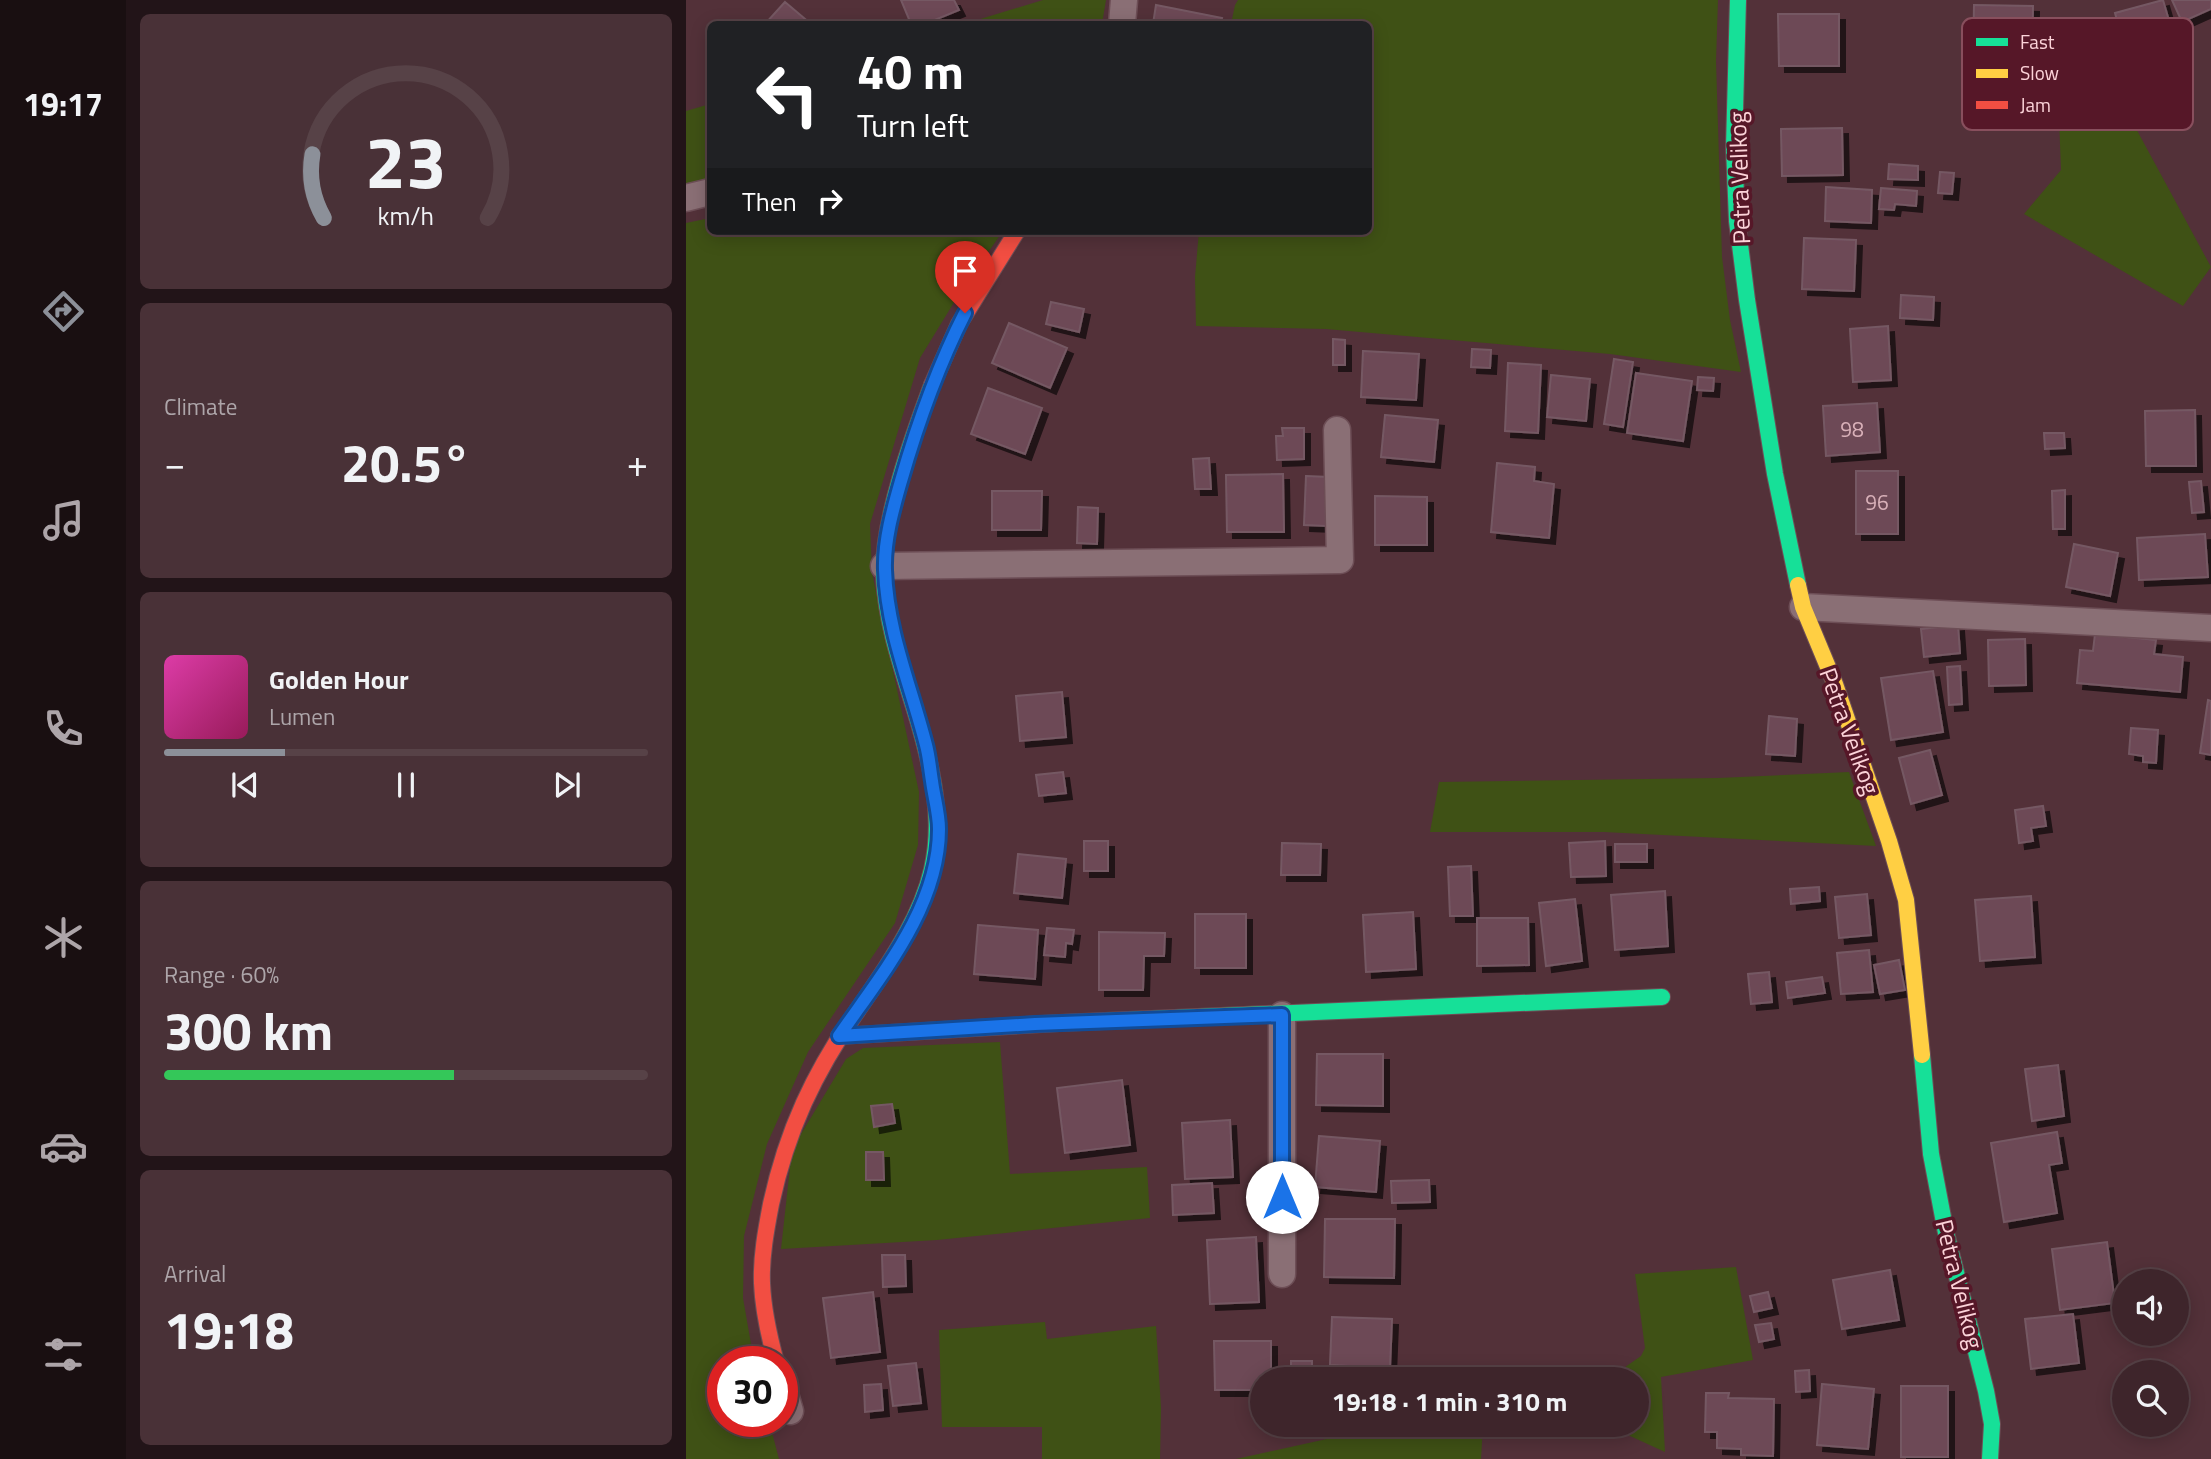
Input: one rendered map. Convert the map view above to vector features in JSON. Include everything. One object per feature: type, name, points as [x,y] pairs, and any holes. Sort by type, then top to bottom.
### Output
[{"type":"street","points":[[1122,21],[1124,0]]},
{"type":"street","name":"Petra Velikog","points":[[1738,0],[1734,147],[1737,221],[1775,474],[1803,607],[1839,697],[1889,841],[1906,900],[1931,1154],[1946,1233],[1986,1391],[1992,1424],[1990,1459]]},
{"type":"street","points":[[686,198],[707,193]]},
{"type":"street","points":[[773,1346],[762,1272],[775,1185],[785,1145],[814,1076],[896,954],[921,906],[934,864],[939,828],[927,747],[894,642],[887,600],[884,566],[892,510],[943,355],[965,313],[1014,235]]},
{"type":"street","points":[[884,566],[1340,560],[1337,430]]},
{"type":"street","points":[[1803,607],[2211,628]]},
{"type":"street","points":[[839,1036],[1035,1024],[1661,997]]},
{"type":"street","points":[[1282,1015],[1282,1275]]},
{"type":"green space","points":[[1043,0],[1106,0],[1102,21],[974,21]]},
{"type":"green space","points":[[1238,0],[1718,0],[1716,61],[1722,257],[1730,320],[1741,372],[1610,354],[1326,329],[1196,326],[1195,277],[1199,235],[1372,235],[1372,21],[1232,21]]},
{"type":"green space","points":[[707,105],[707,181],[686,184],[686,111]]},
{"type":"green space","points":[[2059,130],[2137,130],[2211,267],[2183,306],[2024,214],[2061,170]]},
{"type":"green space","points":[[707,219],[707,235],[1000,235],[961,291],[920,358],[870,524],[872,573],[919,792],[918,845],[895,923],[808,1052],[767,1144],[744,1236],[743,1298],[751,1346],[707,1346],[707,1437],[773,1437],[779,1459],[686,1459],[686,223]]},
{"type":"green space","points":[[1849,772],[1876,846],[1604,832],[1430,832],[1439,782],[1718,778]]},
{"type":"green space","points":[[1000,1042],[1010,1174],[1147,1167],[1150,1218],[937,1240],[781,1249],[792,1149],[846,1059],[863,1048]]},
{"type":"green space","points":[[1736,1267],[1753,1360],[1661,1377],[1665,1452],[1632,1437],[1649,1437],[1649,1367],[1625,1367],[1641,1356],[1645,1348],[1635,1274]]},
{"type":"green space","points":[[1045,1322],[1047,1339],[1156,1326],[1161,1408],[1160,1459],[1042,1459],[1042,1427],[942,1427],[939,1330]]},
{"type":"green space","points":[[1336,1437],[1482,1437],[1481,1459],[1236,1459]]},
{"type":"building","points":[[901,0],[954,0],[959,10],[932,21],[910,21]]},
{"type":"building","points":[[2163,0],[2168,18],[2116,18],[2115,13]]},
{"type":"building","points":[[2172,0],[2211,0],[2211,9],[2191,18],[2180,18]]},
{"type":"building","points":[[785,2],[807,21],[768,21]]},
{"type":"building","points":[[1156,5],[1222,18],[1221,21],[1153,21]]},
{"type":"building","points":[[1974,5],[2033,6],[2033,18],[1974,18]]},
{"type":"building","points":[[1778,14],[1839,14],[1839,66],[1779,66]]},
{"type":"building","points":[[1842,128],[1843,175],[1782,176],[1781,129]]},
{"type":"building","points":[[1889,164],[1918,166],[1918,180],[1888,179]]},
{"type":"building","points":[[1940,172],[1954,173],[1952,194],[1938,193]]},
{"type":"building","points":[[1826,187],[1872,190],[1871,223],[1825,221]]},
{"type":"building","points":[[1881,188],[1917,191],[1916,206],[1895,204],[1894,210],[1879,209]]},
{"type":"building","points":[[1804,238],[1856,240],[1854,291],[1802,289]]},
{"type":"building","points":[[1901,295],[1934,297],[1933,320],[1900,318]]},
{"type":"building","points":[[1051,302],[1084,309],[1079,332],[1046,324]]},
{"type":"building","points":[[1009,323],[1067,348],[1050,388],[992,363]]},
{"type":"building","points":[[1888,326],[1891,380],[1853,382],[1850,329]]},
{"type":"building","points":[[1333,339],[1345,340],[1345,365],[1333,365]]},
{"type":"building","points":[[1472,349],[1491,350],[1490,368],[1471,367]]},
{"type":"building","points":[[1363,351],[1419,354],[1416,400],[1361,397]]},
{"type":"building","points":[[1614,359],[1633,362],[1623,427],[1604,424]]},
{"type":"building","points":[[1508,363],[1541,365],[1538,433],[1505,431]]},
{"type":"building","points":[[1636,373],[1692,381],[1683,441],[1627,433]]},
{"type":"building","points":[[1551,375],[1590,379],[1586,421],[1547,417]]},
{"type":"building","points":[[1698,377],[1714,378],[1713,391],[1697,390]]},
{"type":"building","points":[[988,388],[1042,408],[1025,454],[971,434]]},
{"type":"building","points":[[1877,403],[1880,452],[1826,456],[1823,406]]},
{"type":"building","points":[[2195,410],[2196,466],[2146,466],[2145,411]]},
{"type":"building","points":[[1385,415],[1438,420],[1434,462],[1381,457]]},
{"type":"building","points":[[1282,428],[1304,428],[1304,459],[1277,460],[1276,436],[1283,436]]},
{"type":"building","points":[[2044,433],[2064,433],[2065,448],[2045,449]]},
{"type":"building","points":[[1209,458],[1211,489],[1195,489],[1193,459]]},
{"type":"building","points":[[1497,463],[1535,467],[1534,481],[1554,484],[1549,538],[1491,532]]},
{"type":"building","points":[[1856,471],[1898,471],[1898,534],[1856,534]]},
{"type":"building","points":[[1283,474],[1284,532],[1227,532],[1226,475]]},
{"type":"building","points":[[1306,476],[1329,477],[1327,526],[1304,525]]},
{"type":"building","points":[[2201,481],[2204,512],[2192,513],[2189,482]]},
{"type":"building","points":[[2065,490],[2065,529],[2053,529],[2052,491]]},
{"type":"building","points":[[992,491],[1042,491],[1041,530],[992,530]]},
{"type":"building","points":[[1375,496],[1427,497],[1427,545],[1375,545]]},
{"type":"building","points":[[1078,507],[1098,508],[1097,544],[1077,543]]},
{"type":"building","points":[[2205,534],[2208,577],[2139,580],[2137,538]]},
{"type":"building","points":[[2074,544],[2118,553],[2110,596],[2066,587]]},
{"type":"building","points":[[1958,625],[1960,653],[1924,657],[1921,629]]},
{"type":"building","points":[[2095,634],[2156,640],[2154,654],[2183,657],[2180,692],[2077,683],[2080,650],[2093,651]]},
{"type":"building","points":[[2025,639],[2026,685],[1989,686],[1988,640]]},
{"type":"building","points":[[1960,666],[1962,704],[1949,705],[1947,667]]},
{"type":"building","points":[[1933,671],[1943,732],[1891,740],[1881,678]]},
{"type":"building","points":[[1062,692],[1066,737],[1020,741],[1016,696]]},
{"type":"building","points":[[2208,700],[2211,701],[2211,755],[2200,753]]},
{"type":"building","points":[[1769,716],[1797,719],[1795,756],[1766,754]]},
{"type":"building","points":[[2131,728],[2158,730],[2156,763],[2143,762],[2143,756],[2129,754]]},
{"type":"building","points":[[1930,750],[1942,795],[1911,804],[1899,758]]},
{"type":"building","points":[[1063,772],[1066,793],[1039,796],[1036,775]]},
{"type":"building","points":[[2043,806],[2046,826],[2031,828],[2033,841],[2019,843],[2015,810]]},
{"type":"building","points":[[1084,841],[1108,841],[1108,871],[1084,871]]},
{"type":"building","points":[[1605,841],[1606,876],[1571,877],[1569,843]]},
{"type":"building","points":[[1282,843],[1321,844],[1320,875],[1281,875]]},
{"type":"building","points":[[1615,844],[1647,844],[1647,862],[1615,862]]},
{"type":"building","points":[[1018,854],[1066,859],[1062,898],[1014,893]]},
{"type":"building","points":[[1471,866],[1473,916],[1450,916],[1448,867]]},
{"type":"building","points":[[1819,887],[1820,901],[1791,904],[1790,889]]},
{"type":"building","points":[[1665,891],[1668,946],[1615,950],[1611,895]]},
{"type":"building","points":[[1867,894],[1871,935],[1839,938],[1835,897]]},
{"type":"building","points":[[2031,896],[2035,957],[1980,961],[1975,900]]},
{"type":"building","points":[[1575,899],[1582,961],[1546,966],[1539,903]]},
{"type":"building","points":[[1413,912],[1416,969],[1366,972],[1363,915]]},
{"type":"building","points":[[1195,914],[1246,914],[1246,968],[1195,968]]},
{"type":"building","points":[[1477,918],[1528,918],[1529,965],[1477,966]]},
{"type":"building","points":[[978,925],[1038,930],[1035,979],[974,974]]},
{"type":"building","points":[[1047,928],[1074,930],[1072,944],[1066,943],[1065,957],[1044,955]]},
{"type":"building","points":[[1099,932],[1165,933],[1164,956],[1144,956],[1143,990],[1099,990]]},
{"type":"building","points":[[1869,950],[1873,992],[1841,994],[1837,953]]},
{"type":"building","points":[[1899,960],[1905,990],[1880,994],[1874,965]]},
{"type":"building","points":[[1769,972],[1772,1002],[1751,1004],[1748,974]]},
{"type":"building","points":[[1822,977],[1825,993],[1788,998],[1786,982]]},
{"type":"building","points":[[1317,1054],[1383,1054],[1383,1106],[1316,1105]]},
{"type":"building","points":[[2058,1065],[2064,1116],[2032,1121],[2025,1069]]},
{"type":"building","points":[[1122,1080],[1130,1145],[1065,1153],[1057,1088]]},
{"type":"building","points":[[892,1104],[895,1123],[874,1127],[871,1106]]},
{"type":"building","points":[[1230,1120],[1233,1177],[1185,1179],[1182,1123]]},
{"type":"building","points":[[2057,1132],[2062,1163],[2049,1165],[2057,1213],[2004,1222],[1991,1143]]},
{"type":"building","points":[[1319,1136],[1380,1141],[1376,1192],[1315,1187]]},
{"type":"building","points":[[866,1152],[883,1152],[884,1180],[866,1180]]},
{"type":"building","points":[[1429,1180],[1430,1202],[1392,1203],[1391,1181]]},
{"type":"building","points":[[1212,1183],[1214,1213],[1173,1215],[1172,1185]]},
{"type":"building","points":[[1325,1219],[1395,1219],[1394,1278],[1324,1277]]},
{"type":"building","points":[[1256,1237],[1259,1302],[1210,1304],[1207,1240]]},
{"type":"building","points":[[2107,1242],[2112,1303],[2060,1310],[2052,1249]]},
{"type":"building","points":[[882,1255],[905,1255],[906,1286],[883,1287]]},
{"type":"building","points":[[1890,1270],[1899,1320],[1842,1329],[1833,1280]]},
{"type":"building","points":[[873,1292],[880,1352],[831,1358],[823,1298]]},
{"type":"building","points":[[1768,1292],[1772,1308],[1754,1312],[1750,1296]]},
{"type":"building","points":[[2073,1314],[2079,1363],[2031,1369],[2025,1319]]},
{"type":"building","points":[[1332,1317],[1392,1319],[1390,1367],[1330,1365]]},
{"type":"building","points":[[1771,1323],[1774,1339],[1759,1342],[1755,1325]]},
{"type":"building","points":[[1214,1341],[1271,1341],[1271,1367],[1250,1367],[1250,1390],[1215,1390]]},
{"type":"building","points":[[1291,1361],[1312,1361],[1312,1367],[1291,1367]]},
{"type":"building","points":[[916,1363],[921,1403],[893,1406],[888,1366]]},
{"type":"building","points":[[1809,1370],[1810,1391],[1796,1392],[1795,1371]]},
{"type":"building","points":[[881,1384],[883,1410],[865,1412],[864,1385]]},
{"type":"building","points":[[1822,1384],[1874,1389],[1868,1449],[1817,1445]]},
{"type":"building","points":[[1901,1386],[1948,1386],[1948,1457],[1901,1457]]},
{"type":"building","points":[[1706,1393],[1729,1393],[1728,1398],[1774,1399],[1773,1456],[1741,1455],[1741,1449],[1717,1448],[1717,1432],[1705,1432]]},
{"type":"traffic: fast","points":[[1738,0],[1734,147],[1737,221],[1775,474],[1798,585]]},
{"type":"traffic: fast","points":[[857,1011],[906,935],[922,902],[932,869],[937,836],[935,799],[928,758],[895,643],[884,575],[893,505],[932,385]]},
{"type":"traffic: fast","points":[[1059,1023],[1662,997]]},
{"type":"traffic: fast","points":[[1922,1055],[1931,1154],[1946,1233],[1992,1424],[1990,1459]]},
{"type":"traffic: slow","points":[[1798,585],[1803,607],[1835,684],[1889,841],[1906,900],[1922,1055]]},
{"type":"traffic: jam","points":[[932,385],[959,324],[1015,235]]},
{"type":"traffic: jam","points":[[772,1346],[762,1283],[763,1253],[771,1204],[785,1151],[804,1103],[828,1057],[857,1011]]},
{"type":"traffic: jam","points":[[839,1036],[1059,1023]]},
{"type":"route","points":[[965,313],[943,355],[913,441],[892,510],[884,566],[894,642],[927,747],[939,828],[934,864],[921,906],[896,954],[839,1036],[1035,1024],[1282,1015],[1282,1197]]}]
